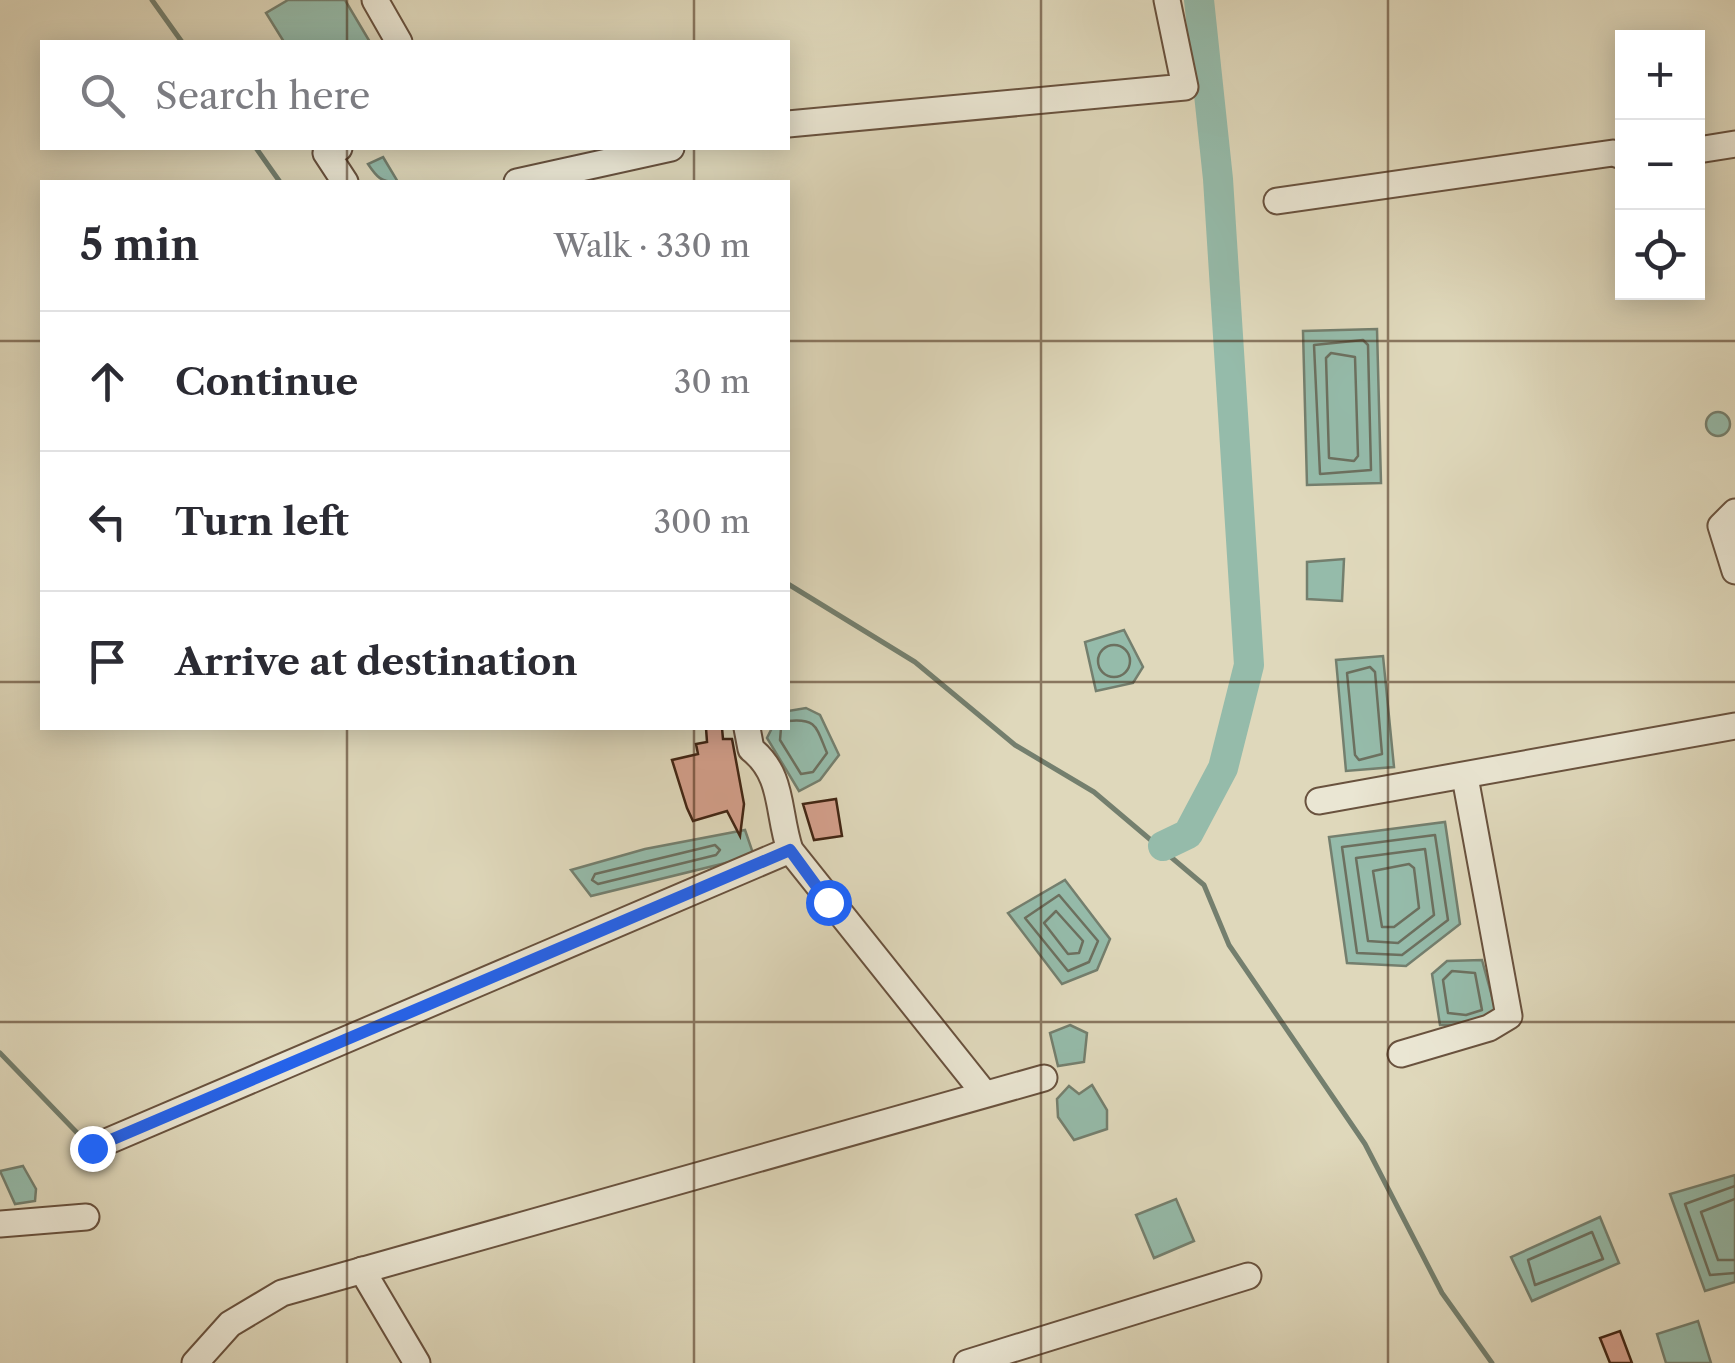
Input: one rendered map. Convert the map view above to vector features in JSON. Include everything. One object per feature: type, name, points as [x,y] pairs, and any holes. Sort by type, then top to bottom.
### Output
[{"type":"street","points":[[375,0],[399,40]]},
{"type":"street","points":[[790,124],[1185,87],[1167,0]]},
{"type":"street","points":[[1705,149],[1735,144]]},
{"type":"street","points":[[333,150],[326,153],[344,180]]},
{"type":"street","points":[[526,180],[663,150]]},
{"type":"street","points":[[1278,202],[1615,154]]},
{"type":"street","points":[[1735,512],[1721,526],[1735,571]]},
{"type":"street","points":[[1319,801],[1735,726]]},
{"type":"street","points":[[747,730],[751,749],[770,764],[790,850],[984,1093]]},
{"type":"street","points":[[1401,1054],[1489,1028],[1509,1016],[1465,777]]},
{"type":"street","points":[[92,1148],[790,850]]},
{"type":"street","points":[[195,1363],[230,1324],[282,1293],[1044,1078]]},
{"type":"street","points":[[0,1224],[86,1217]]},
{"type":"street","points":[[362,1270],[417,1363]]},
{"type":"street","points":[[967,1363],[1248,1276]]},
{"type":"water","points":[[288,0],[345,0],[369,40],[283,40],[266,13]]},
{"type":"water","points":[[383,157],[397,180],[380,178],[368,164]]},
{"type":"water","points":[[1377,329],[1381,483],[1307,485],[1303,331]]},
{"type":"water","points":[[1718,412],[1727,415],[1727,433],[1718,436],[1709,433],[1706,424],[1709,415]]},
{"type":"water","points":[[1344,559],[1342,601],[1307,599],[1307,562]]},
{"type":"water","points":[[1124,630],[1143,667],[1133,683],[1096,691],[1085,642]]},
{"type":"water","points":[[1383,656],[1394,767],[1346,771],[1336,660]]},
{"type":"water","points":[[806,708],[820,715],[839,755],[820,780],[799,791],[767,738],[771,730],[790,730],[790,711]]},
{"type":"water","points":[[1445,822],[1460,924],[1406,966],[1347,963],[1329,837]]},
{"type":"water","points":[[745,830],[754,856],[591,896],[571,870],[645,849]]},
{"type":"water","points":[[1065,880],[1110,939],[1097,970],[1062,984],[1008,913]]},
{"type":"water","points":[[1482,960],[1497,1015],[1468,1025],[1440,1025],[1432,974],[1447,961]]},
{"type":"water","points":[[1070,1025],[1087,1033],[1084,1062],[1058,1066],[1050,1033]]},
{"type":"water","points":[[1092,1085],[1107,1110],[1107,1129],[1074,1140],[1058,1117],[1057,1099],[1069,1086],[1079,1094]]},
{"type":"water","points":[[23,1166],[36,1189],[35,1201],[15,1204],[0,1171]]},
{"type":"water","points":[[1735,1175],[1735,1282],[1705,1291],[1670,1194]]},
{"type":"water","points":[[1176,1199],[1194,1241],[1154,1258],[1136,1215]]},
{"type":"water","points":[[1600,1217],[1619,1263],[1532,1301],[1511,1257]]},
{"type":"water","points":[[1698,1321],[1711,1363],[1666,1363],[1657,1334]]},
{"type":"building","points":[[706,730],[722,730],[723,739],[732,739],[744,804],[740,836],[727,811],[693,821],[687,808],[672,760],[698,754],[696,744],[707,742]]},
{"type":"building","points":[[836,799],[842,836],[814,840],[803,804]]},
{"type":"building","points":[[1620,1331],[1632,1363],[1610,1363],[1600,1338]]},
{"type":"waterway","points":[[152,0],[181,40]]},
{"type":"waterway","points":[[1163,846],[1188,834],[1223,768],[1249,665],[1218,179],[1199,0]]},
{"type":"waterway","points":[[257,150],[279,180]]},
{"type":"waterway","points":[[790,585],[915,662],[1015,745],[1094,792],[1204,885],[1229,945],[1365,1144],[1442,1293],[1492,1363]]},
{"type":"waterway","points":[[0,1053],[85,1141]]},
{"type":"route","points":[[92,1148],[790,850],[828,902]]}]
